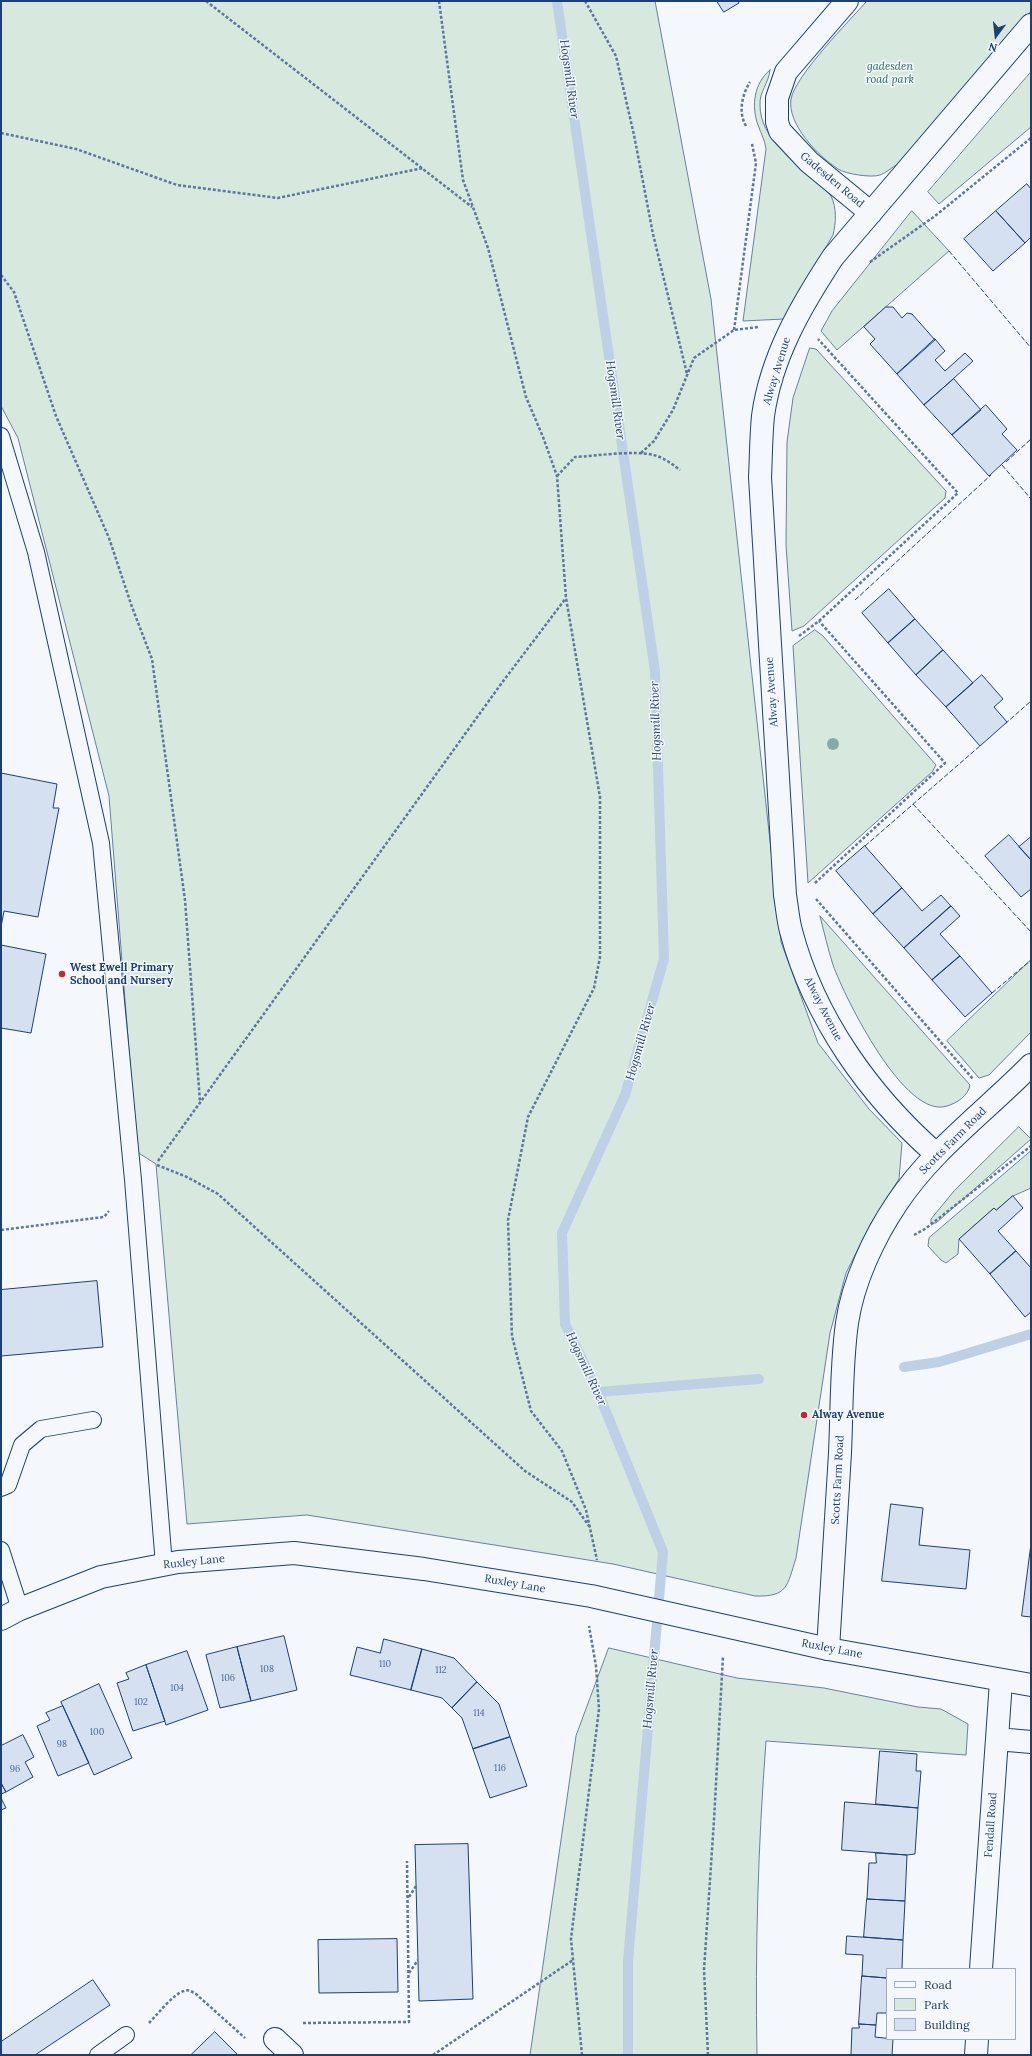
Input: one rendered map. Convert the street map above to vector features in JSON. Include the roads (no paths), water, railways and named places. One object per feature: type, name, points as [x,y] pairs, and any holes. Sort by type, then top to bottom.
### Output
[{"type":"street","name":"Gadesden Road","points":[[847,1],[786,72],[777,98],[777,122],[780,131],[809,162],[871,213],[1031,25]]},
{"type":"street","name":"Alway Avenue","points":[[871,213],[833,257],[794,323],[782,347],[769,387],[764,416],[760,477],[785,895],[791,930],[808,982],[835,1035],[846,1053],[887,1104],[916,1136],[936,1154]]},
{"type":"street","name":"Scotts Farm Road","points":[[828,1649],[847,1322],[857,1284],[888,1217],[910,1185],[936,1154],[1031,1065]]},
{"type":"street","name":"Ruxley Lane","points":[[1,1619],[101,1577],[164,1565],[294,1553],[499,1581],[591,1596],[607,1601],[702,1620],[828,1649],[1031,1686]]},
{"type":"street","name":"Fendall Road","points":[[981,1968],[1001,1681]]},
{"type":"street","points":[[997,1739],[1031,1742]]},
{"type":"street","points":[[275,2039],[292,2055]]},
{"type":"street","points":[[976,2055],[977,2040]]},
{"type":"lane","points":[[1,436],[36,552],[101,843],[133,1180],[164,1565]]},
{"type":"lane","points":[[1,1488],[8,1485],[22,1446],[41,1429],[93,1420]]},
{"type":"lane","points":[[1,1550],[20,1610]]},
{"type":"lane","points":[[98,2055],[126,2035]]},
{"type":"waterway","name":"Hogsmill River","points":[[557,1],[655,671],[664,959],[625,1095],[562,1233],[565,1324],[598,1392],[663,1552],[628,1961],[628,2055]]},
{"type":"waterway","points":[[904,1367],[939,1362],[1031,1334]]},
{"type":"waterway","points":[[598,1392],[759,1379]]},
{"type":"place","name":"West Ewell Primary School and Nursery","points":[[62,974]]},
{"type":"place","name":"Alway Avenue","points":[[804,1415]]},
{"type":"park label","name":"gadesden road park","points":[[890,73]]}]
